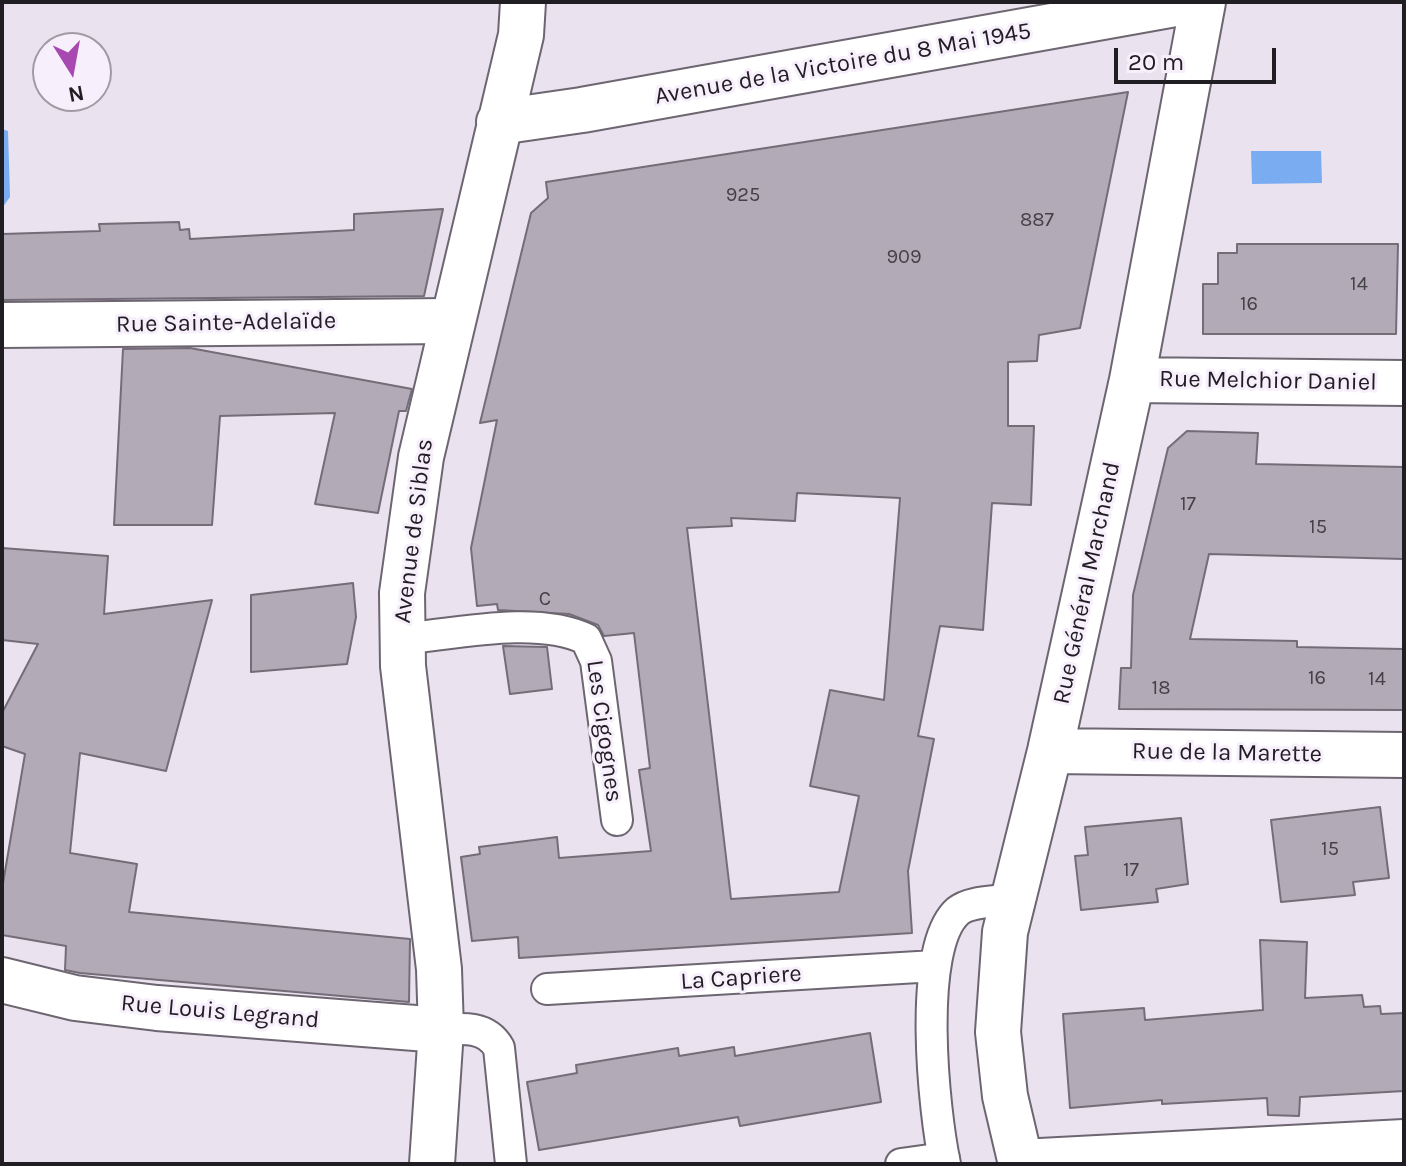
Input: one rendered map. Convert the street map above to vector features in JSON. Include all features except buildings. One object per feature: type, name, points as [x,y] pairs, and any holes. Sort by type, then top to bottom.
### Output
[{"type":"street","name":"Avenue de Siblas","points":[[432,1164],[441,1030],[439,969],[401,639],[405,565],[421,457],[450,321],[521,35],[523,2]]},
{"type":"street","name":"Avenue de la Victoire du 8 Mai 1945","points":[[499,122],[598,108],[1186,2]]},
{"type":"street","name":"Rue Général Marchand","points":[[1021,1163],[1005,1096],[998,1032],[1000,964],[1011,899],[1050,751],[1132,380],[1203,2]]},
{"type":"street","name":"Rue Sainte-Adelaïde","points":[[2,325],[450,321]]},
{"type":"street","name":"Rue Melchior Daniel","points":[[1132,380],[1404,383]]},
{"type":"street","name":"Rue de la Marette","points":[[1050,751],[1404,755]]},
{"type":"street","name":"Rue Louis Legrand","points":[[2,980],[75,998],[157,1008],[441,1030]]},
{"type":"street","points":[[1021,1163],[1404,1142]]},
{"type":"lane","name":"Les Cigognes","points":[[401,639],[506,628],[554,631],[586,639],[596,661],[617,820]]},
{"type":"lane","points":[[901,1164],[944,1161],[932,1064],[935,966],[942,933],[963,908],[1011,899]]},
{"type":"lane","name":"La Capriere","points":[[547,989],[935,966]]},
{"type":"lane","points":[[441,1030],[479,1031],[494,1038],[499,1048],[511,1164]]},
{"type":"water","points":[[2,129],[8,131],[10,197],[2,208]]},
{"type":"water","points":[[1251,151],[1321,151],[1322,183],[1252,184]]}]
